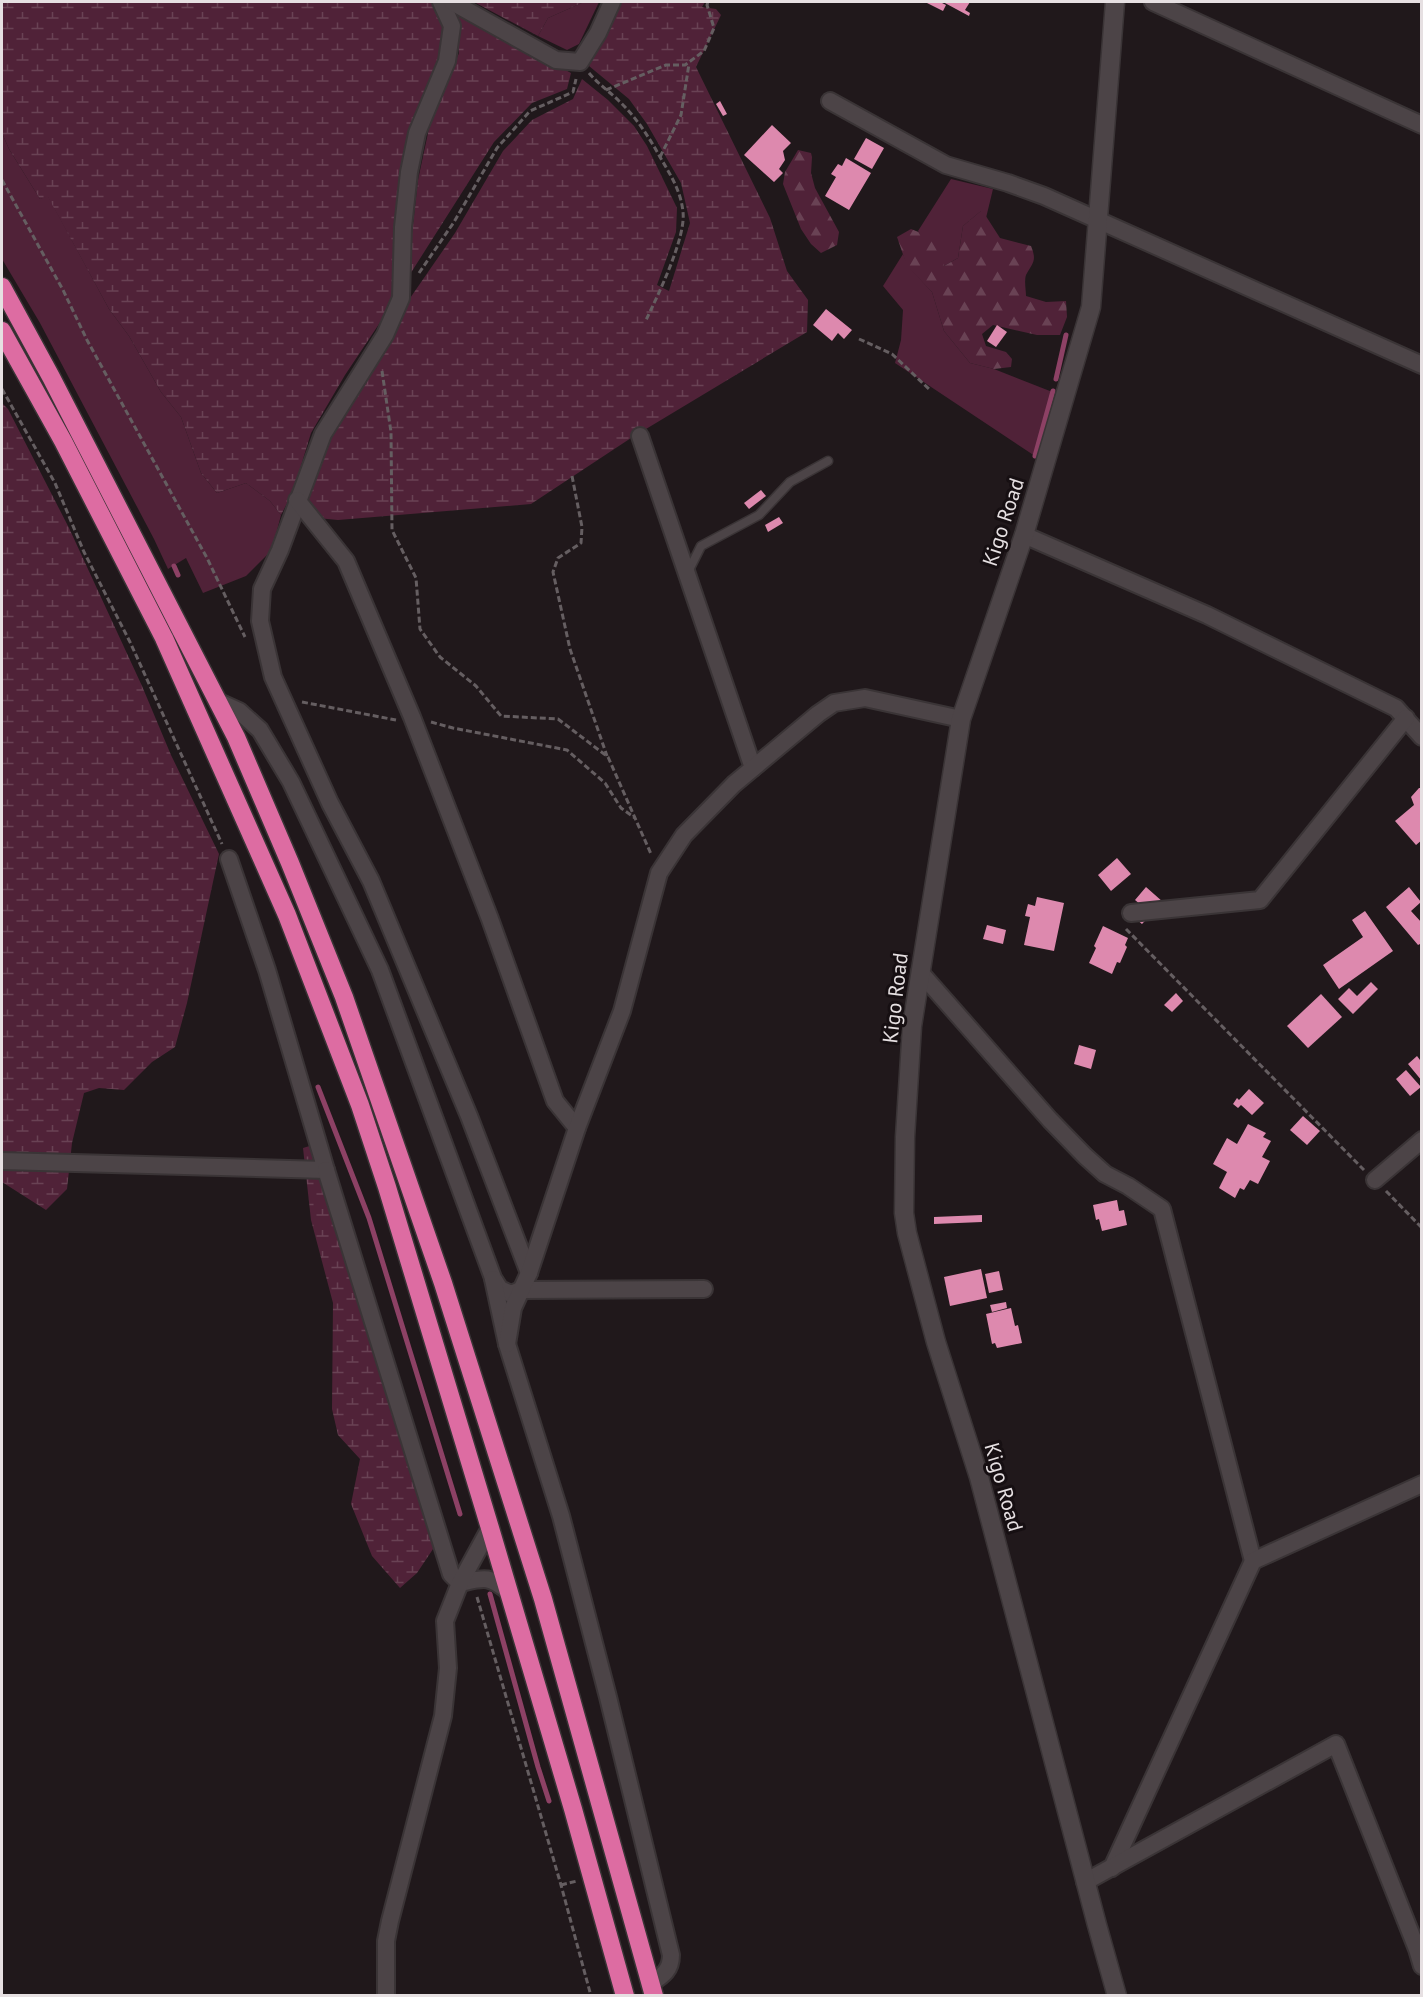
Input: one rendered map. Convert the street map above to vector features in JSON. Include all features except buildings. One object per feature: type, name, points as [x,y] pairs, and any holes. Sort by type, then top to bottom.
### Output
[{"type":"highway","points":[[2,287],[57,387],[236,737],[344,997],[443,1283],[543,1599],[652,1990]]},
{"type":"highway","points":[[2,332],[63,441],[164,638],[287,915],[363,1116],[387,1187],[490,1528],[625,1995]]},
{"type":"street","points":[[441,2],[452,26],[451,37],[447,61],[417,133],[409,172],[401,298],[385,335],[323,434],[262,589],[260,621],[273,677],[330,803],[375,892],[469,1116],[529,1273]]},
{"type":"street","points":[[452,2],[556,60],[580,62],[598,33],[612,2]]},
{"type":"street","name":"Kigo Road","points":[[1115,2],[1091,307],[1024,535],[961,719],[912,1026],[905,1137],[904,1213],[907,1233],[936,1342],[979,1477],[1085,1882],[1117,1995]]},
{"type":"street","points":[[1153,2],[1422,125]]},
{"type":"street","points":[[830,101],[946,165],[1008,183],[1097,219],[1422,365]]},
{"type":"street","points":[[640,436],[753,768]]},
{"type":"street","points":[[297,500],[346,561],[387,654],[462,844],[555,1101],[577,1128]]},
{"type":"street","points":[[1024,535],[1207,615],[1396,708],[1422,737]]},
{"type":"street","points":[[507,1344],[513,1308],[529,1273],[577,1128],[622,1011],[659,873],[684,835],[753,768],[834,703],[865,698],[961,719]]},
{"type":"street","points":[[217,701],[239,711],[260,730],[291,782],[306,813],[380,970],[493,1278],[507,1344],[561,1516],[671,1956],[671,1963],[665,1974],[652,1990]]},
{"type":"street","points":[[1128,920],[1260,900],[1406,718]]},
{"type":"street","points":[[229,859],[267,970],[326,1170],[451,1574],[466,1582],[485,1578],[495,1581],[508,1591]]},
{"type":"street","points":[[920,972],[1050,1120],[1085,1156],[1105,1173],[1162,1209],[1252,1561],[1112,1868]]},
{"type":"street","points":[[1374,1180],[1422,1140]]},
{"type":"street","points":[[2,1161],[326,1170]]},
{"type":"street","points":[[493,1278],[500,1289],[511,1294],[521,1290],[704,1289]]},
{"type":"street","points":[[1252,1561],[1422,1484]]},
{"type":"street","points":[[386,1995],[386,1941],[400,1878],[443,1716],[448,1668],[445,1622],[490,1528]]},
{"type":"street","points":[[1085,1882],[1336,1744],[1419,1957]]},
{"type":"lane","points":[[687,574],[701,546],[759,515],[790,482],[828,461]]},
{"type":"path","points":[[606,91],[666,65],[685,65],[704,51],[714,28],[708,2]]},
{"type":"path","points":[[401,298],[454,222],[497,148],[530,111],[573,92],[580,62]]},
{"type":"path","points":[[580,62],[645,130],[675,182],[683,213],[679,242],[646,320]]},
{"type":"path","points":[[660,157],[681,115],[689,62]]},
{"type":"path","points":[[859,339],[892,354],[930,390]]},
{"type":"path","points":[[378,345],[391,432],[392,530],[416,578],[420,629],[440,657],[476,686],[501,716],[558,719],[608,757]]},
{"type":"path","points":[[2,390],[55,483],[84,552],[130,642],[229,859]]},
{"type":"path","points":[[572,476],[582,527],[581,543],[558,558],[553,572],[570,648],[608,757],[659,873]]},
{"type":"path","points":[[1128,920],[1422,1228]]},
{"type":"path","points":[[466,1582],[591,1995]]},
{"type":"green space","points":[[2,2],[430,2],[438,9],[444,22],[443,59],[408,141],[395,300],[345,375],[311,433],[293,492],[281,515],[270,501],[246,483],[217,493],[201,473],[181,417],[161,392],[129,336],[109,309],[48,197],[40,199],[9,149],[2,133]]},
{"type":"green space","points":[[474,2],[584,2],[548,18],[538,36]]},
{"type":"green space","points":[[584,2],[599,2],[579,44],[567,50],[538,36],[548,18]]},
{"type":"green space","points":[[619,2],[705,2],[702,7],[716,9],[721,15],[696,67],[770,218],[787,271],[808,300],[807,332],[631,438],[531,504],[338,520],[317,518],[307,504],[323,445],[406,304],[455,233],[503,151],[532,120],[573,99],[582,79],[608,100],[634,126],[647,146],[677,208],[676,232],[657,285],[669,291],[690,223],[681,183],[647,124],[629,99],[589,66]]},
{"type":"green space","points":[[453,10],[571,73],[567,89],[532,103],[494,142],[407,279],[418,180],[431,119],[459,53]]},
{"type":"green space","points":[[2,133],[9,149],[40,199],[48,196],[109,309],[129,336],[161,392],[181,417],[201,473],[217,493],[246,483],[270,501],[281,515],[272,550],[246,576],[203,593],[186,558],[168,569],[40,323],[2,259]]},
{"type":"green space","points":[[798,150],[811,153],[811,173],[815,188],[839,232],[837,245],[821,253],[811,244],[801,229],[783,184],[785,172]]},
{"type":"green space","points":[[951,179],[993,189],[986,218],[981,211],[963,226],[958,258],[944,266],[918,231]]},
{"type":"green space","points":[[982,210],[1000,238],[1031,246],[1034,258],[1025,277],[1026,296],[1046,302],[1066,301],[1067,317],[1060,335],[1037,335],[993,325],[982,334],[986,346],[1006,352],[1012,359],[1011,367],[994,369],[970,363],[944,331],[932,292],[907,266],[897,237],[911,229],[936,239],[944,266],[958,258],[963,226]]},
{"type":"green space","points":[[903,254],[908,266],[932,292],[944,331],[970,363],[994,369],[1055,393],[1038,458],[895,363],[901,340],[903,310],[883,286]]},
{"type":"green space","points":[[2,403],[8,409],[69,528],[142,686],[171,755],[219,854],[187,1003],[175,1047],[152,1062],[124,1090],[99,1088],[84,1093],[72,1143],[67,1189],[46,1210],[2,1182]]},
{"type":"green space","points":[[316,1144],[437,1543],[417,1573],[400,1588],[372,1556],[351,1504],[360,1459],[338,1435],[332,1409],[333,1303],[311,1220],[303,1148]]},
{"type":"waterway","points":[[1056,379],[1066,335]]},
{"type":"waterway","points":[[1035,456],[1053,391]]},
{"type":"waterway","points":[[174,566],[178,575]]},
{"type":"waterway","points":[[318,1087],[369,1218],[460,1514]]},
{"type":"waterway","points":[[490,1594],[549,1801]]}]
